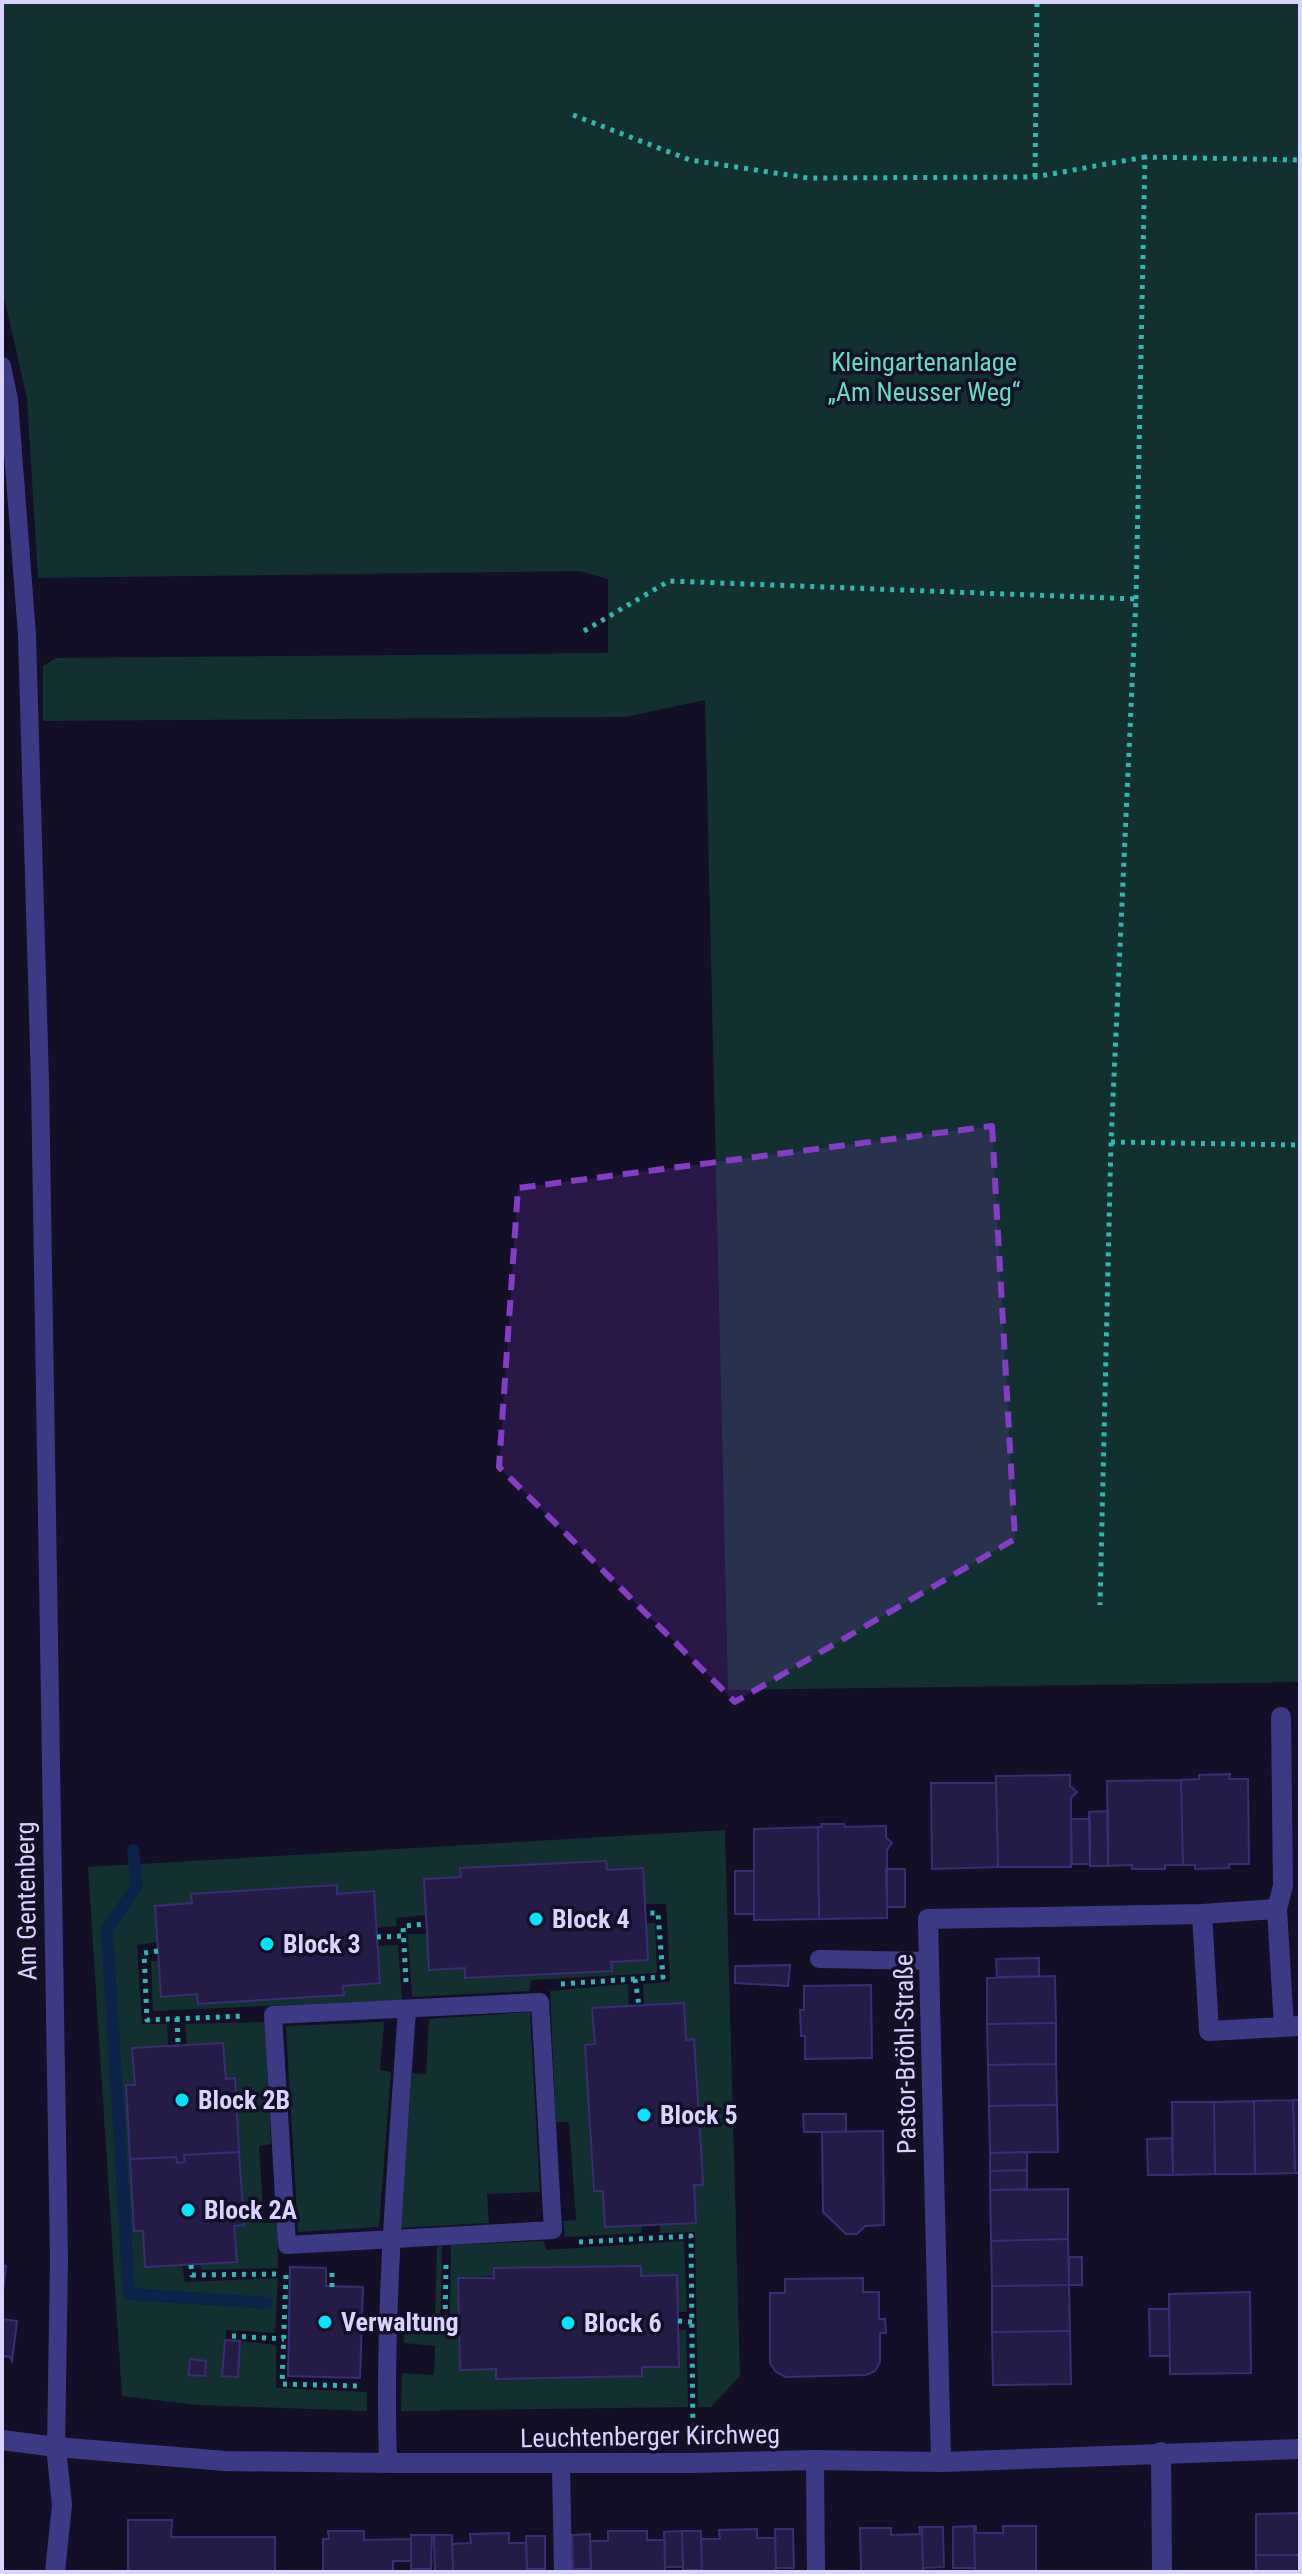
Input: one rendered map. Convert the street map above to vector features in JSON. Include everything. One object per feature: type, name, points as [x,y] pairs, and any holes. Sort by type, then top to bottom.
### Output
[{"type":"street","points":[[1202,1914],[1209,2031],[1292,2026],[1277,1909],[1283,1886],[1281,1717]]},
{"type":"street","name":"Pastor-Bröhl-Straße","points":[[941,2462],[928,1919],[1202,1914],[1277,1909]]},
{"type":"street","name":"Leuchtenberger Kirchweg","points":[[2,2440],[225,2461],[388,2463],[941,2462],[1300,2449]]},
{"type":"street","name":"Am Gentenberg","points":[[55,2572],[62,2505],[56,2447]]},
{"type":"street","points":[[1161,2452],[1162,2572]]},
{"type":"lane","name":"Am Gentenberg","points":[[2,366],[9,400],[27,635],[39,1050],[59,2260],[56,2447]]},
{"type":"lane","points":[[819,1959],[929,1961]]},
{"type":"lane","points":[[540,2002],[553,2230],[287,2245],[273,2015],[407,2009],[540,2002]]},
{"type":"lane","points":[[388,2463],[391,2239],[407,2009]]},
{"type":"lane","points":[[815,2460],[816,2572]]},
{"type":"lane","points":[[561,2463],[563,2572]]},
{"type":"path","points":[[1035,177],[1037,2]]},
{"type":"path","points":[[573,115],[690,160],[808,178],[1035,177],[1145,157],[1300,160]]},
{"type":"path","points":[[1100,1605],[1111,1142],[1136,599],[1145,157]]},
{"type":"path","points":[[584,631],[669,581],[1136,599]]},
{"type":"path","points":[[1111,1142],[1300,1145]]},
{"type":"path","points":[[540,2002],[540,1986],[663,1977],[658,1913],[645,1913]]},
{"type":"path","points":[[407,2009],[403,1926],[427,1924]]},
{"type":"path","points":[[377,1937],[404,1936]]},
{"type":"path","points":[[158,1951],[144,1953],[147,2020],[273,2015]]},
{"type":"path","points":[[635,1979],[639,2006]]},
{"type":"path","points":[[177,2018],[178,2045]]},
{"type":"path","points":[[553,2230],[554,2244],[691,2236],[693,2407]]},
{"type":"path","points":[[446,2236],[445,2325],[459,2324]]},
{"type":"path","points":[[287,2245],[282,2384],[388,2386]]},
{"type":"path","points":[[191,2265],[192,2275],[286,2274]]},
{"type":"path","points":[[678,2321],[692,2322]]},
{"type":"path","points":[[232,2336],[284,2339]]},
{"type":"highlighted area","points":[[992,1126],[1015,1539],[735,1702],[499,1467],[518,1188]]},
{"type":"green space","name":"Kleingartenanlage „Am Neusser Weg“","points":[[2,2],[1300,2],[1300,1682],[728,1690],[705,700],[625,717],[43,721],[43,666],[56,658],[608,653],[608,579],[579,571],[38,578],[27,398],[2,289]]},
{"type":"green space","points":[[725,1830],[740,2376],[711,2407],[698,2407],[695,2232],[660,2233],[660,2224],[696,2222],[694,2185],[703,2185],[694,2040],[686,2040],[644,2005],[643,1984],[670,1982],[666,1904],[645,1904],[643,1869],[607,1870],[606,1861],[460,1869],[461,1877],[426,1915],[396,1918],[397,1926],[376,1928],[374,1892],[337,1894],[336,1885],[192,1894],[192,1903],[155,1906],[158,1942],[137,1945],[142,2024],[167,2024],[168,2046],[133,2048],[135,2085],[126,2086],[134,2231],[143,2231],[145,2267],[182,2265],[185,2282],[278,2278],[275,2333],[226,2330],[222,2376],[238,2377],[240,2341],[276,2345],[276,2388],[367,2392],[367,2411],[197,2405],[122,2396],[88,1867]]},
{"type":"green space","points":[[646,1923],[655,1923],[657,1973],[531,1980],[530,1991],[412,1997],[408,1934],[427,1934],[429,1970],[465,1968],[466,1978],[612,1971],[611,1962],[648,1960]]},
{"type":"green space","points":[[398,1945],[402,2000],[153,2011],[151,1961],[158,1961],[161,1997],[197,1994],[198,2004],[344,1995],[343,1986],[380,1983],[377,1946]]},
{"type":"green space","points":[[628,1984],[629,2006],[593,2008],[595,2044],[585,2046],[593,2191],[603,2191],[605,2227],[642,2225],[641,2233],[565,2237],[563,2221],[576,2220],[569,2122],[556,2122],[550,1991]]},
{"type":"green space","points":[[530,2012],[540,2192],[487,2194],[489,2223],[400,2228],[412,2073],[426,2074],[429,2019]]},
{"type":"green space","points":[[265,2022],[271,2144],[259,2146],[264,2223],[277,2223],[278,2268],[201,2270],[200,2264],[236,2262],[234,2226],[244,2225],[235,2079],[226,2079],[223,2043],[187,2045],[185,2024]]},
{"type":"green space","points":[[384,2022],[380,2070],[391,2072],[379,2227],[298,2232],[286,2026]]},
{"type":"green space","points":[[544,2241],[546,2250],[684,2241],[687,2312],[678,2312],[677,2275],[641,2276],[641,2267],[458,2278],[458,2315],[450,2315],[451,2245]]},
{"type":"green space","points":[[437,2246],[442,2246],[440,2334],[459,2334],[460,2370],[496,2369],[497,2379],[642,2376],[642,2367],[679,2366],[678,2330],[686,2330],[688,2407],[401,2411],[402,2373],[434,2375],[435,2346],[404,2343],[403,2319],[435,2318]]},
{"type":"building","points":[[1230,1774],[1229,1779],[1248,1779],[1249,1864],[1195,1869],[1195,1865],[1183,1865],[1181,1780],[1199,1779],[1199,1775]]},
{"type":"building","points":[[1070,1775],[1070,1786],[1077,1792],[1071,1798],[1071,1867],[998,1867],[996,1776]]},
{"type":"building","points":[[1181,1780],[1183,1865],[1165,1865],[1165,1869],[1108,1866],[1107,1781]]},
{"type":"building","points":[[931,1783],[996,1783],[998,1867],[932,1869]]},
{"type":"building","points":[[1108,1811],[1108,1866],[1090,1866],[1089,1812]]},
{"type":"building","points":[[1071,1819],[1090,1819],[1090,1864],[1072,1864]]},
{"type":"building","points":[[821,1824],[886,1826],[886,1837],[892,1843],[887,1850],[887,1918],[819,1919],[818,1827],[822,1827]]},
{"type":"building","points":[[818,1827],[819,1919],[754,1920],[754,1829]]},
{"type":"building","name":"Block 4","points":[[606,1861],[607,1870],[643,1868],[648,1960],[611,1962],[612,1971],[465,1978],[465,1968],[429,1970],[424,1879],[461,1877],[460,1868]]},
{"type":"building","points":[[886,1869],[905,1869],[905,1907],[887,1907]]},
{"type":"building","points":[[735,1871],[754,1871],[754,1914],[735,1914]]},
{"type":"building","name":"Block 3","points":[[337,1885],[337,1894],[374,1891],[380,1983],[343,1986],[344,1995],[198,2004],[197,1994],[161,1997],[155,1906],[192,1903],[191,1894]]},
{"type":"building","points":[[1039,1958],[1039,1976],[997,1977],[996,1959]]},
{"type":"building","points":[[790,1965],[788,1986],[735,1983],[735,1966]]},
{"type":"building","points":[[1055,1976],[1056,2023],[987,2024],[987,1978]]},
{"type":"building","points":[[871,1985],[872,2058],[805,2059],[800,2010],[804,2010],[804,1986]]},
{"type":"building","name":"Block 5","points":[[684,2003],[686,2040],[694,2039],[701,2148],[703,2185],[694,2185],[696,2223],[605,2227],[603,2191],[594,2191],[585,2045],[595,2044],[592,2008]]},
{"type":"building","points":[[1056,2023],[1056,2064],[988,2065],[987,2024]]},
{"type":"building","name":"Block 2B","points":[[223,2043],[226,2079],[235,2078],[239,2152],[184,2155],[185,2162],[177,2163],[176,2157],[130,2159],[126,2085],[135,2085],[132,2048]]},
{"type":"building","points":[[1056,2064],[1057,2105],[989,2106],[988,2065]]},
{"type":"building","points":[[1293,2100],[1300,2100],[1300,2173],[1295,2173]]},
{"type":"building","points":[[1293,2100],[1295,2173],[1255,2174],[1254,2101]]},
{"type":"building","points":[[1254,2101],[1255,2174],[1215,2174],[1214,2102]]},
{"type":"building","points":[[1172,2102],[1214,2102],[1215,2174],[1173,2175]]},
{"type":"building","points":[[1057,2105],[1058,2152],[990,2153],[989,2106]]},
{"type":"building","points":[[803,2114],[846,2114],[846,2132],[804,2132]]},
{"type":"building","points":[[883,2131],[884,2225],[865,2226],[857,2234],[846,2234],[823,2212],[822,2132]]},
{"type":"building","points":[[1172,2138],[1173,2175],[1148,2175],[1147,2139]]},
{"type":"building","name":"Block 2A","points":[[239,2152],[244,2225],[234,2226],[237,2262],[145,2267],[143,2231],[134,2231],[130,2159],[176,2157],[177,2163],[185,2162],[184,2155]]},
{"type":"building","points":[[1027,2152],[1027,2170],[990,2171],[990,2153]]},
{"type":"building","points":[[1027,2170],[1027,2189],[990,2190],[990,2171]]},
{"type":"building","points":[[1068,2189],[1068,2239],[991,2241],[990,2190]]},
{"type":"building","points":[[1068,2239],[1069,2285],[992,2286],[991,2241]]},
{"type":"building","points":[[1069,2257],[1082,2257],[1082,2285],[1069,2285]]},
{"type":"building","points":[[2,2265],[6,2266],[2,2298]]},
{"type":"building","name":"Block 6","points":[[641,2266],[641,2276],[677,2275],[679,2367],[642,2367],[642,2376],[496,2379],[496,2369],[460,2370],[458,2278],[494,2278],[494,2268]]},
{"type":"building","name":"Verwaltung","points":[[290,2267],[326,2268],[326,2286],[363,2287],[360,2378],[288,2376]]},
{"type":"building","points":[[863,2278],[863,2292],[879,2292],[879,2319],[885,2319],[886,2333],[880,2333],[880,2362],[875,2371],[866,2375],[786,2377],[776,2372],[770,2363],[770,2293],[785,2293],[785,2279]]},
{"type":"building","points":[[1069,2285],[1070,2331],[992,2332],[992,2286]]},
{"type":"building","points":[[1250,2292],[1251,2373],[1170,2374],[1169,2294]]},
{"type":"building","points":[[1149,2309],[1169,2309],[1170,2356],[1150,2356]]},
{"type":"building","points":[[2,2319],[17,2321],[12,2361],[10,2357],[2,2356]]},
{"type":"building","points":[[1070,2331],[1071,2384],[993,2385],[992,2332]]},
{"type":"building","points":[[225,2340],[240,2341],[238,2377],[222,2376]]},
{"type":"building","points":[[190,2359],[206,2361],[205,2376],[189,2375]]},
{"type":"building","points":[[1300,2513],[1300,2555],[1256,2555],[1256,2514]]},
{"type":"building","points":[[128,2520],[172,2520],[171,2537],[275,2537],[275,2572],[128,2572]]},
{"type":"building","points":[[974,2526],[975,2568],[953,2568],[953,2527]]},
{"type":"building","points":[[974,2526],[976,2533],[1003,2533],[1003,2526],[1036,2526],[1036,2572],[975,2572]]},
{"type":"building","points":[[919,2527],[922,2527],[923,2572],[861,2572],[860,2528],[891,2528],[891,2535],[920,2534]]},
{"type":"building","points":[[922,2527],[943,2527],[944,2567],[923,2568]]},
{"type":"building","points":[[757,2529],[757,2538],[775,2538],[776,2572],[702,2572],[701,2539],[720,2539],[719,2530]]},
{"type":"building","points":[[775,2529],[793,2529],[794,2568],[776,2568]]},
{"type":"building","points":[[328,2531],[364,2531],[364,2540],[411,2539],[411,2561],[393,2561],[393,2572],[323,2572],[323,2539],[329,2539]]},
{"type":"building","points":[[608,2531],[647,2531],[647,2540],[665,2540],[665,2572],[591,2572],[590,2541],[608,2541]]},
{"type":"building","points":[[682,2531],[701,2531],[702,2570],[683,2570]]},
{"type":"building","points":[[682,2531],[683,2567],[665,2567],[664,2532]]},
{"type":"building","points":[[509,2533],[509,2543],[526,2543],[527,2572],[453,2572],[452,2544],[471,2543],[470,2534]]},
{"type":"building","points":[[590,2534],[591,2569],[573,2569],[572,2535]]},
{"type":"building","points":[[411,2535],[432,2535],[431,2569],[411,2569]]},
{"type":"building","points":[[434,2535],[452,2535],[453,2572],[435,2572]]},
{"type":"building","points":[[526,2536],[545,2536],[545,2569],[527,2569]]},
{"type":"building","points":[[1256,2555],[1300,2555],[1300,2572],[1256,2572]]},
{"type":"waterway","points":[[133,1850],[137,1886],[107,1930],[129,2294],[267,2303]]},
{"type":"place","name":"Block 4","points":[[536,1919]]},
{"type":"place","name":"Block 3","points":[[267,1944]]},
{"type":"place","name":"Block 2B","points":[[182,2100]]},
{"type":"place","name":"Block 5","points":[[644,2115]]},
{"type":"place","name":"Block 2A","points":[[188,2210]]},
{"type":"place","name":"Verwaltung","points":[[325,2322]]},
{"type":"place","name":"Block 6","points":[[568,2323]]}]
